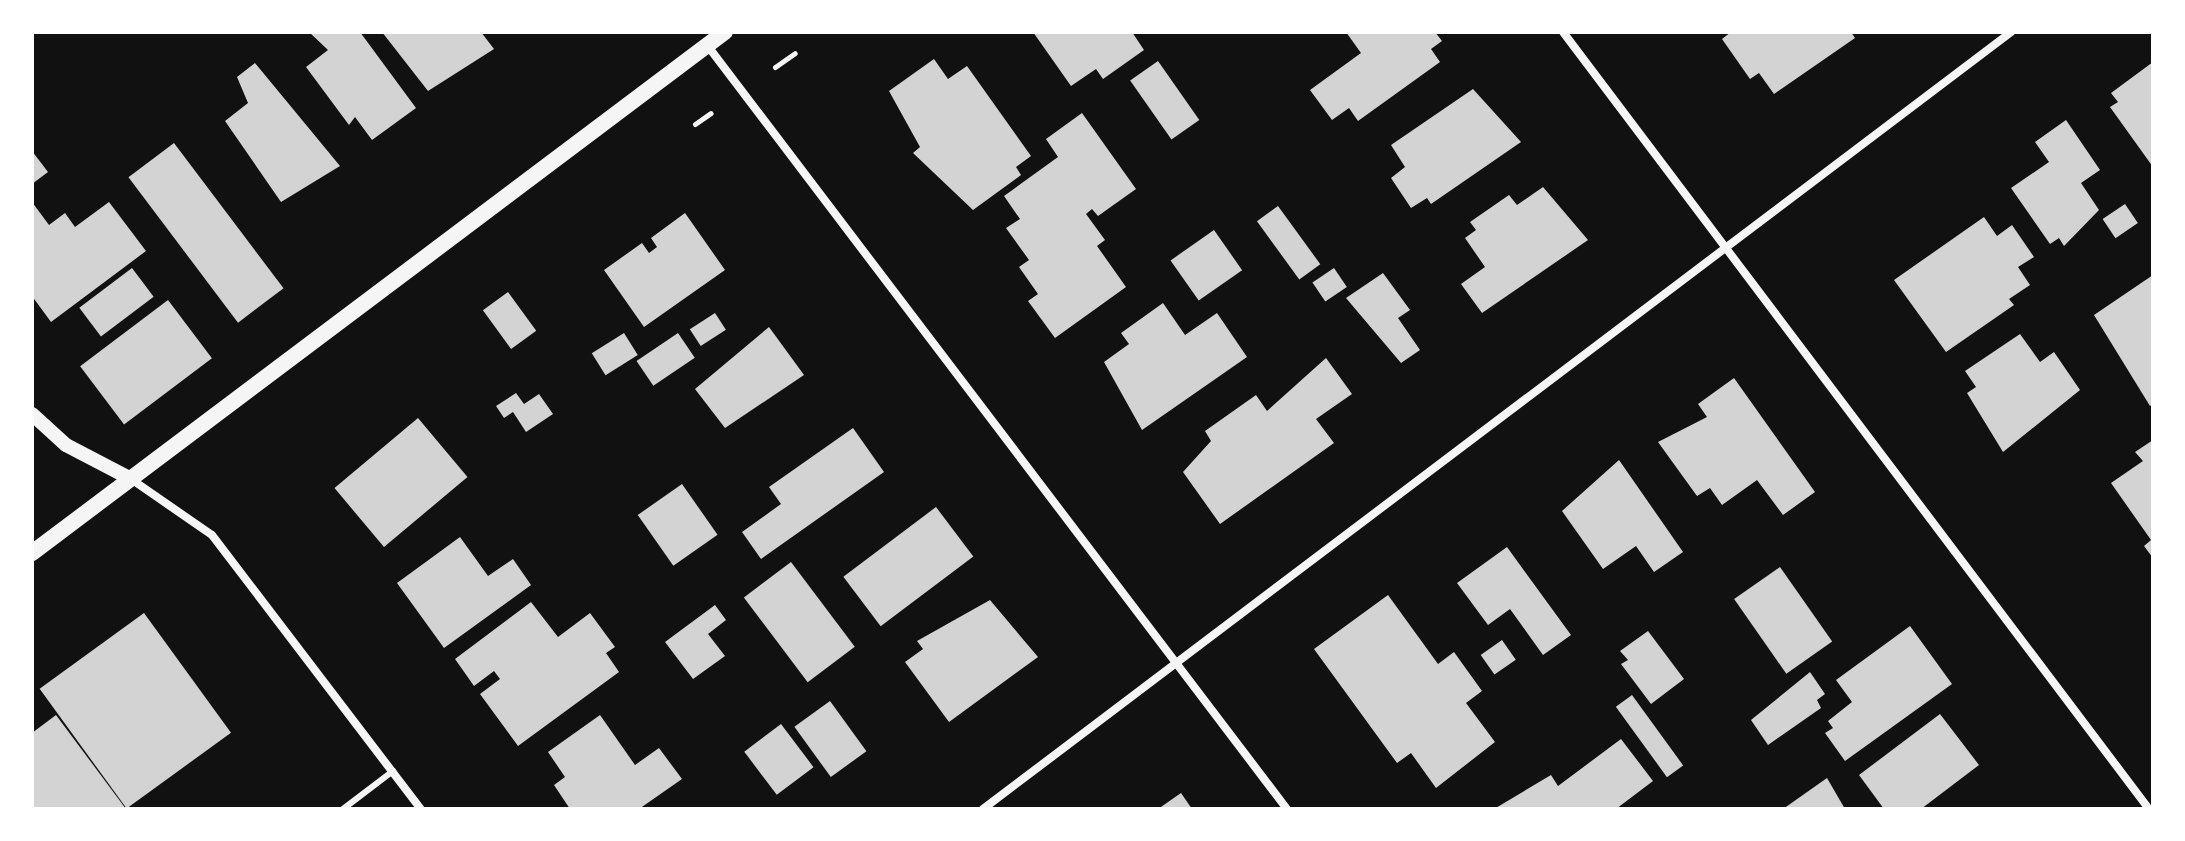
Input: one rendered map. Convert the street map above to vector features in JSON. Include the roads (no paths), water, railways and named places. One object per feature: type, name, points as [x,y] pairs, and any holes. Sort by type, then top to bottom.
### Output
[{"type":"main road","points":[[32,553],[725,32]]},
{"type":"street","points":[[1563,32],[2149,809]]},
{"type":"street","points":[[983,809],[2011,32]]},
{"type":"street","points":[[707,45],[1287,809]]},
{"type":"street","points":[[32,414],[66,445],[131,479],[212,535],[421,809]]},
{"type":"lane","points":[[343,809],[393,771]]}]
